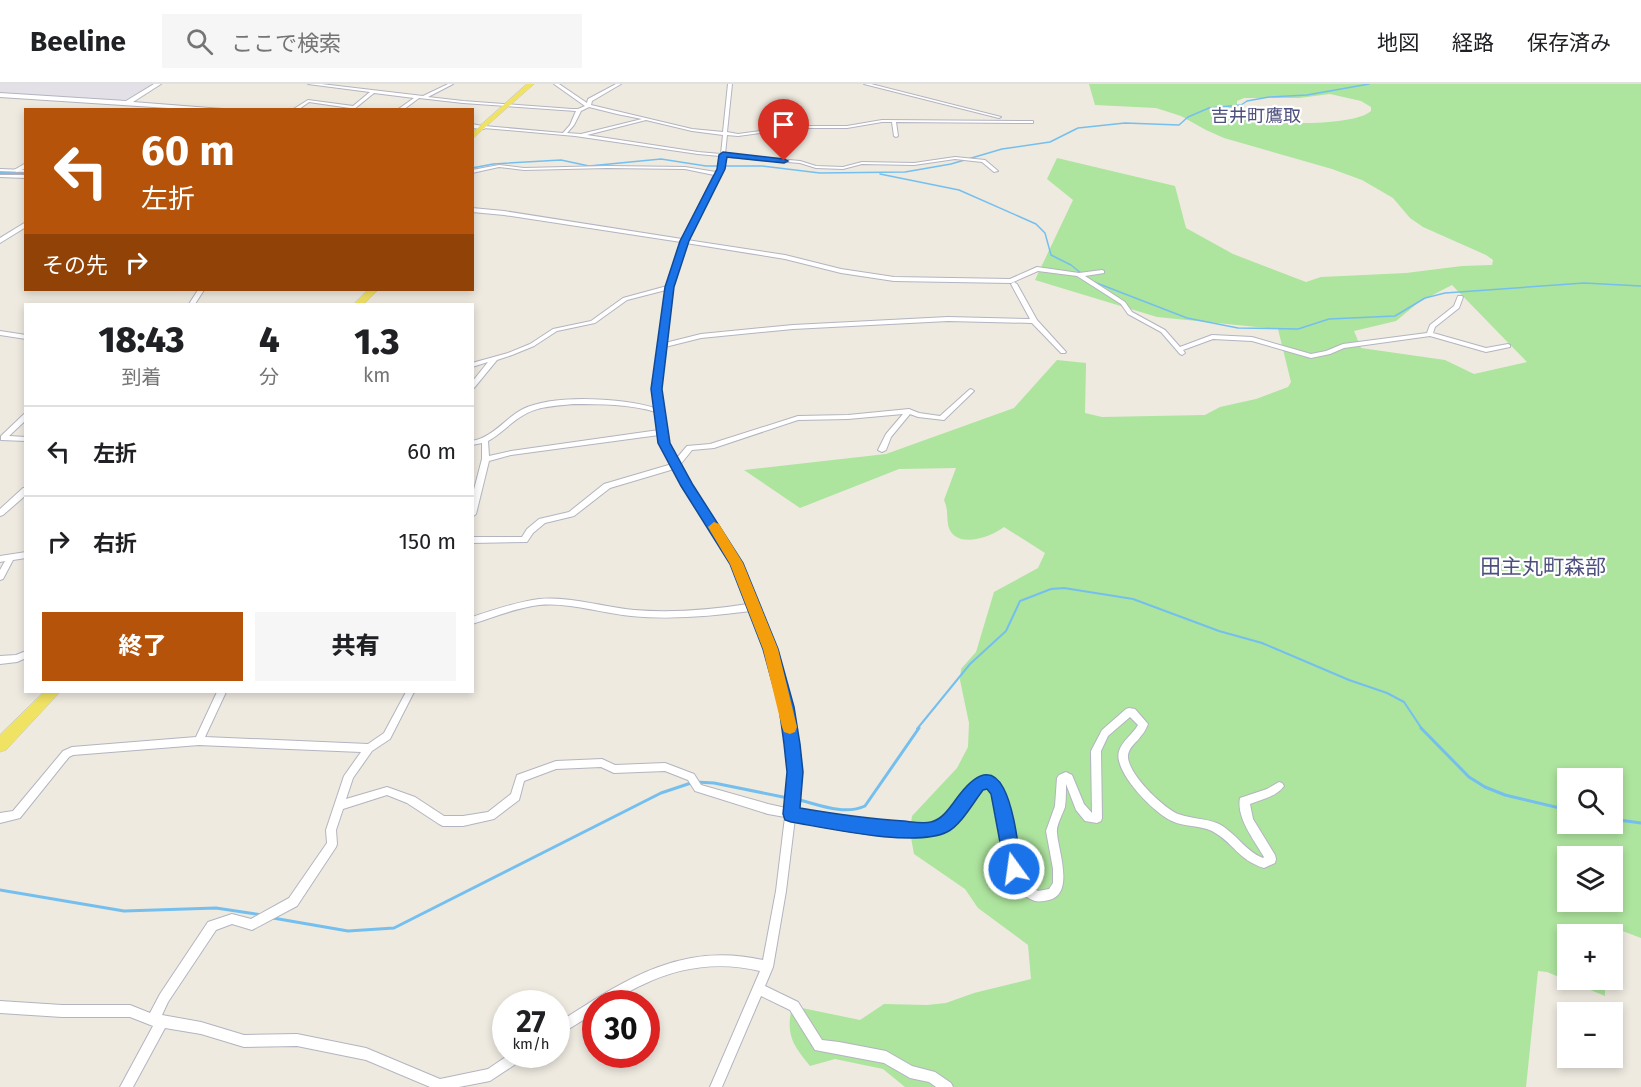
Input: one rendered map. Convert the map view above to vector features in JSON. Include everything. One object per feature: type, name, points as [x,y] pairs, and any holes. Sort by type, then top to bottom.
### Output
[{"type":"main road","points":[[474,135],[531,84]]},
{"type":"main road","points":[[360,303],[372,291]]},
{"type":"main road","points":[[2,741],[52,693]]},
{"type":"street","points":[[119,108],[158,84]]},
{"type":"street","points":[[310,84],[421,97],[579,110],[589,105],[589,101],[619,84]]},
{"type":"street","points":[[297,108],[308,101],[352,108],[377,84]]},
{"type":"street","points":[[402,108],[451,84]]},
{"type":"street","points":[[556,84],[589,105],[623,115],[692,130],[748,135],[796,127],[846,127],[872,122],[1031,122]]},
{"type":"street","points":[[716,1087],[767,967],[781,891],[795,772],[786,707],[770,649],[736,563],[675,466],[664,443],[656,389],[669,287],[684,241],[720,169],[730,84]]},
{"type":"street","points":[[866,84],[918,96],[952,107],[982,112],[1005,121]]},
{"type":"street","points":[[0,95],[203,108]]},
{"type":"street","points":[[564,134],[572,125],[579,110]]},
{"type":"street","points":[[580,136],[648,119]]},
{"type":"street","points":[[894,121],[897,136]]},
{"type":"street","points":[[474,126],[564,134],[723,155],[800,162],[816,167],[843,168],[862,163],[914,164],[955,158],[983,161],[996,171]]},
{"type":"street","points":[[17,170],[24,166]]},
{"type":"street","points":[[474,172],[499,166],[524,169],[617,167],[720,169]]},
{"type":"street","points":[[0,170],[24,171]]},
{"type":"street","points":[[0,176],[24,177]]},
{"type":"street","points":[[474,210],[784,257],[841,271],[894,279],[1011,281],[1038,269],[1079,275],[1102,272]]},
{"type":"street","points":[[0,241],[24,225]]},
{"type":"street","points":[[1079,275],[1123,303],[1130,313],[1163,331],[1181,352],[1212,336],[1252,339],[1311,356],[1328,353],[1343,346],[1430,334],[1486,350],[1508,346]]},
{"type":"street","points":[[1014,284],[1034,321],[1064,352]]},
{"type":"street","points":[[474,364],[532,345],[555,330],[593,322],[625,299],[669,287]]},
{"type":"street","points":[[1430,334],[1432,326],[1457,307],[1460,297]]},
{"type":"street","points":[[663,346],[701,336],[793,327],[948,319],[1034,321]]},
{"type":"street","points":[[0,333],[24,337]]},
{"type":"street","points":[[474,384],[494,359]]},
{"type":"street","points":[[474,540],[524,540],[530,531],[542,521],[571,514],[607,486],[675,466],[690,448],[711,446],[798,418],[848,417],[909,411],[918,415],[942,418],[971,391]]},
{"type":"street","points":[[474,443],[485,442],[527,410],[554,403],[646,406],[659,411]]},
{"type":"street","points":[[882,450],[888,436],[909,411]]},
{"type":"street","points":[[24,418],[3,438],[24,439]]},
{"type":"street","points":[[486,459],[511,453],[662,432]]},
{"type":"street","points":[[474,506],[486,459],[485,442]]},
{"type":"street","points":[[0,513],[24,492]]},
{"type":"street","points":[[0,559],[24,555]]},
{"type":"street","points":[[0,577],[11,556]]},
{"type":"street","points":[[474,620],[515,606],[560,601],[632,613],[659,615],[753,607]]},
{"type":"street","points":[[0,660],[24,655]]},
{"type":"street","points":[[199,741],[221,693]]},
{"type":"street","points":[[126,1087],[158,1020],[164,998],[212,926],[232,919],[252,925],[293,902],[332,844],[331,830],[349,776],[369,748],[387,736],[409,693]]},
{"type":"street","points":[[339,806],[387,791],[411,800],[444,821],[463,821],[490,816],[515,797],[520,778],[556,765],[602,763],[614,769],[665,767],[691,777],[698,788],[768,810],[867,827],[929,830],[943,826],[949,821],[978,784],[991,781],[998,792],[1014,869],[1025,890],[1042,897],[1052,894],[1058,884],[1058,863],[1051,835],[1060,806],[1062,778],[1066,776],[1069,778],[1080,807],[1089,818],[1097,818],[1096,751],[1105,733],[1129,712],[1132,712],[1143,724],[1140,732],[1125,749],[1123,760],[1125,767],[1140,786],[1170,815],[1215,827],[1250,857],[1264,863],[1271,859],[1248,820],[1244,801],[1270,792],[1279,786]]},
{"type":"street","points":[[0,818],[10,818],[16,815],[69,752],[199,741],[369,748]]},
{"type":"street","points":[[618,990],[686,962],[728,960],[767,967]]},
{"type":"street","points":[[759,989],[794,1006],[819,1046],[886,1057],[910,1072],[931,1076],[947,1087]]},
{"type":"street","points":[[0,1007],[62,1011],[130,1011],[244,1041],[297,1040],[366,1054],[443,1085],[490,1075],[500,1068]]},
{"type":"shaded area","points":[[0,84],[152,84],[128,99],[120,101],[0,92]]},
{"type":"green space","points":[[1089,84],[1641,84],[1641,938],[1623,931],[1623,924],[1557,924],[1557,976],[1538,971],[1526,1087],[905,1087],[883,1069],[835,1059],[810,1066],[793,1041],[790,1028],[791,1012],[802,1008],[860,1020],[884,1004],[946,1003],[974,993],[1031,979],[1028,945],[978,908],[965,889],[914,854],[910,832],[912,816],[957,768],[968,747],[969,723],[960,680],[961,669],[976,652],[994,592],[1038,568],[1045,553],[1004,527],[992,534],[975,539],[967,540],[953,535],[949,528],[944,500],[956,468],[899,469],[800,508],[744,470],[886,454],[1014,408],[1057,360],[1086,363],[1085,413],[1102,417],[1205,415],[1220,407],[1256,399],[1288,387],[1291,382],[1278,329],[1157,317],[1035,280],[1073,200],[1047,179],[1057,158],[1175,186],[1186,228],[1233,254],[1306,282],[1321,277],[1406,273],[1492,265],[1493,260],[1486,255],[1423,227],[1410,218],[1393,198],[1362,180],[1224,138],[1181,116],[1156,108],[1095,105]],"holes":[[[1330,94],[1361,101],[1371,107],[1371,111],[1362,116],[1332,122],[1279,122],[1251,118],[1237,104],[1237,101],[1244,98],[1299,98]],[[1452,285],[1527,362],[1474,374],[1445,360],[1361,348],[1354,331],[1396,321],[1419,302]]]},
{"type":"green space","points":[[1590,990],[1605,990],[1605,996]]},
{"type":"waterway","points":[[474,168],[493,164],[561,160],[589,166],[661,159],[706,166],[762,166],[820,173],[905,172],[951,164],[1002,149],[1050,142],[1078,128],[1125,123],[1179,125],[1188,117],[1209,108],[1241,105],[1247,101],[1269,97],[1307,95],[1369,84]]},
{"type":"waterway","points":[[0,173],[24,174]]},
{"type":"waterway","points":[[880,174],[959,190],[1036,224],[1045,233],[1051,255],[1071,265],[1082,274]]},
{"type":"waterway","points":[[1094,282],[1187,318],[1238,328],[1298,329],[1329,319],[1395,316],[1425,298],[1445,293],[1584,283],[1641,286]]},
{"type":"waterway","points":[[917,729],[970,664],[1006,631],[1020,601],[1051,589],[1064,588],[1133,599],[1219,631],[1262,643],[1404,702],[1422,729]]},
{"type":"waterway","points":[[796,799],[848,810],[865,806],[919,728]]},
{"type":"waterway","points":[[1421,728],[1469,777],[1485,787],[1505,795],[1557,807]]},
{"type":"waterway","points":[[696,782],[714,783],[788,798]]},
{"type":"waterway","points":[[273,918],[348,931],[394,928],[661,793],[691,783]]},
{"type":"waterway","points":[[1623,821],[1641,823]]},
{"type":"waterway","points":[[0,890],[124,911],[216,908],[262,915]]},
{"type":"slow traffic","points":[[714,527],[736,563],[770,649],[790,727]]},
{"type":"district","name":"吉井町鷹取","points":[[1256,116]]},
{"type":"district","name":"田主丸町森部","points":[[1543,567]]},
{"type":"route","points":[[784,161],[744,155],[723,155],[721,169],[684,241],[669,287],[656,389],[664,443],[687,486],[736,563],[770,649],[786,707],[792,744],[795,772],[791,814],[867,827],[936,829],[949,821],[978,784],[991,781],[998,792],[1008,851],[1014,869]]}]
